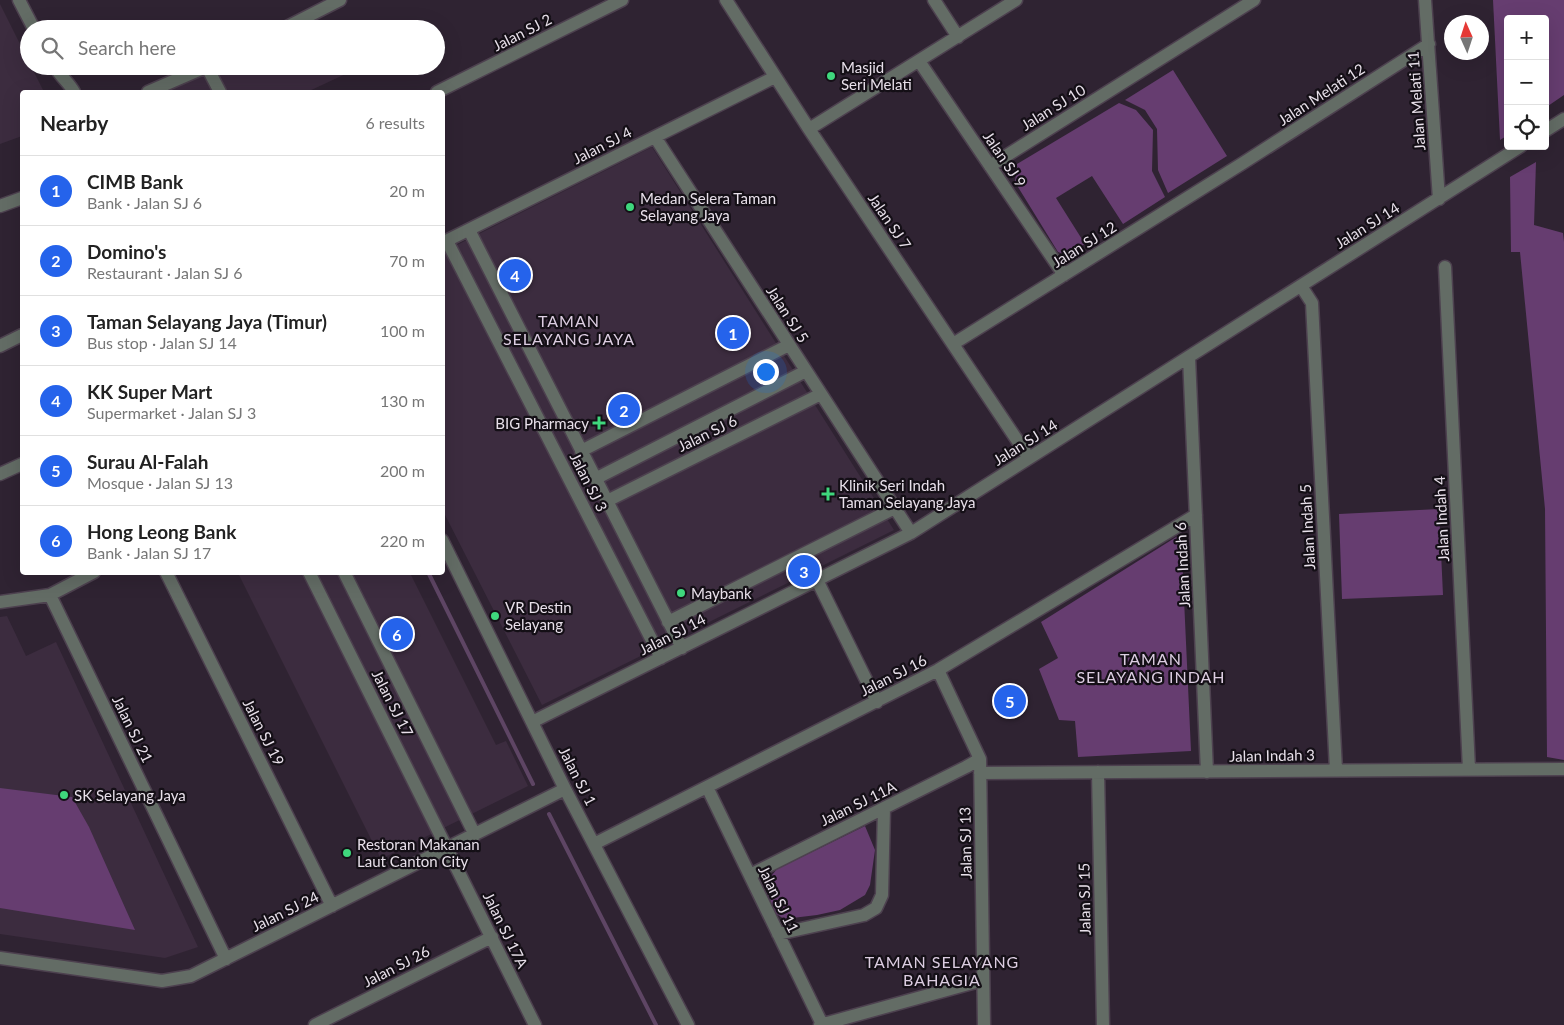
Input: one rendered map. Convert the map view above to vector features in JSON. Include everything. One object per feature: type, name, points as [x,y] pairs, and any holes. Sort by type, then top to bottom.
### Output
[{"type":"street","points":[[19,0],[29,20]]},
{"type":"street","points":[[301,20],[340,0]]},
{"type":"street","name":"Jalan SJ 2","points":[[441,90],[622,0]]},
{"type":"street","name":"Jalan SJ 7","points":[[726,0],[809,129],[1029,458]]},
{"type":"street","points":[[934,0],[958,37]]},
{"type":"street","points":[[809,129],[1016,0]]},
{"type":"street","name":"Jalan SJ 10","points":[[990,166],[1254,0]]},
{"type":"street","name":"Jalan Melati 11","points":[[1425,0],[1439,199]]},
{"type":"street","name":"Jalan Melati 12","points":[[1232,170],[1428,44]]},
{"type":"street","name":"Jalan SJ 9","points":[[919,61],[1064,275]]},
{"type":"street","points":[[59,75],[71,85],[73,90]]},
{"type":"street","points":[[153,90],[188,75]]},
{"type":"street","points":[[211,75],[219,90]]},
{"type":"street","name":"Jalan SJ 4","points":[[445,242],[775,76]]},
{"type":"street","points":[[1549,128],[1564,119]]},
{"type":"street","name":"Jalan SJ 5","points":[[655,137],[911,533]]},
{"type":"street","name":"Jalan SJ 14","points":[[532,722],[911,533],[1516,150]]},
{"type":"street","name":"Jalan SJ 12","points":[[953,344],[1232,170]]},
{"type":"street","points":[[0,206],[20,199]]},
{"type":"street","name":"Jalan SJ 3","points":[[469,230],[682,648]]},
{"type":"street","name":"Jalan SJ 3","points":[[445,242],[661,658]]},
{"type":"street","name":"Jalan Indah 4","points":[[1445,267],[1469,769]]},
{"type":"street","name":"Jalan Indah 5","points":[[1301,286],[1312,303],[1336,770]]},
{"type":"street","points":[[0,346],[20,335]]},
{"type":"street","points":[[581,451],[789,345]]},
{"type":"street","name":"Jalan Indah 6","points":[[1189,357],[1207,772]]},
{"type":"street","points":[[595,478],[806,371]]},
{"type":"street","name":"Jalan SJ 6","points":[[607,500],[821,394]]},
{"type":"street","points":[[0,474],[20,465]]},
{"type":"street","points":[[668,622],[895,508]]},
{"type":"street","name":"Jalan SJ 16","points":[[594,844],[938,670],[1196,515]]},
{"type":"street","name":"Jalan SJ 1","points":[[445,546],[565,789],[688,1025]]},
{"type":"street","points":[[0,602],[50,595],[88,575]]},
{"type":"street","name":"Jalan SJ 19","points":[[167,575],[332,906]]},
{"type":"street","name":"Jalan SJ 17","points":[[311,575],[448,849]]},
{"type":"street","name":"Jalan SJ 17","points":[[345,575],[475,835]]},
{"type":"street","points":[[816,580],[877,702]]},
{"type":"street","name":"Jalan SJ 21","points":[[50,595],[226,958]]},
{"type":"street","name":"Jalan SJ 13","points":[[938,670],[980,759],[984,1025]]},
{"type":"street","name":"Jalan SJ 11A","points":[[750,875],[980,759]]},
{"type":"street","name":"Jalan Indah 3","points":[[980,773],[1564,769]]},
{"type":"street","name":"Jalan SJ 15","points":[[1098,772],[1102,1025]]},
{"type":"street","name":"Jalan SJ 11","points":[[707,787],[821,1025]]},
{"type":"street","name":"Jalan SJ 24","points":[[0,958],[162,981],[191,976],[565,789]]},
{"type":"street","points":[[778,934],[864,915],[876,908],[882,895],[884,808]]},
{"type":"street","name":"Jalan SJ 17A","points":[[448,849],[492,937],[530,1023]]},
{"type":"street","name":"Jalan SJ 26","points":[[315,1025],[492,937]]},
{"type":"street","points":[[821,1025],[983,980]]},
{"type":"shaded area","points":[[1493,0],[1564,0],[1564,95],[1549,105],[1549,15],[1504,15],[1504,138],[1500,140]]},
{"type":"shaded area","points":[[0,4],[20,44],[20,75],[36,75],[43,90],[20,90],[20,137],[0,144]]},
{"type":"shaded area","points":[[1173,70],[1227,156],[1168,193],[1158,170],[1157,129],[1145,110],[1125,100]]},
{"type":"shaded area","points":[[203,75],[343,75],[311,90],[169,90]]},
{"type":"shaded area","points":[[1119,103],[1136,110],[1153,130],[1152,171],[1165,197],[1123,224],[1092,176],[1056,198],[1085,244],[1067,255],[1058,252],[1015,182],[1017,164]]},
{"type":"shaded area","points":[[652,147],[894,530],[542,705],[445,515],[445,251]]},
{"type":"shaded area","points":[[1536,162],[1534,225],[1563,233],[1564,242],[1564,760],[1547,757],[1545,509],[1520,252],[1511,252],[1510,177]]},
{"type":"shaded area","points":[[1439,509],[1443,595],[1342,599],[1339,514]]},
{"type":"shaded area","points":[[1181,534],[1191,751],[1078,757],[1075,721],[1059,720],[1039,669],[1058,658],[1041,622]]},
{"type":"shaded area","points":[[239,575],[411,575],[496,745],[506,741],[528,786],[381,859]]},
{"type":"shaded area","name":"SK Selayang Jaya","points":[[7,616],[26,656],[56,642],[198,947],[165,958],[0,934],[0,617]]},
{"type":"shaded area","points":[[0,788],[72,797],[89,827],[135,930],[0,908]]},
{"type":"shaded area","points":[[865,826],[875,850],[870,885],[865,895],[840,910],[817,915],[784,919],[775,913],[766,889],[768,880],[777,869]]},
{"type":"waterway","points":[[429,575],[533,784]]},
{"type":"waterway","points":[[549,814],[656,1025]]},
{"type":"place","name":"Masjid Seri Melati","points":[[831,76]]},
{"type":"place","name":"Medan Selera Taman Selayang Jaya","points":[[630,207]]},
{"type":"place","name":"KK Super Mart","points":[[515,275]]},
{"type":"place","name":"CIMB Bank","points":[[733,333]]},
{"type":"place","name":"Domino's","points":[[624,410]]},
{"type":"place","name":"BIG Pharmacy","points":[[599,423]]},
{"type":"place","name":"Klinik Seri Indah Taman Selayang Jaya","points":[[828,494]]},
{"type":"place","name":"Taman Selayang Jaya (Timur)","points":[[804,571]]},
{"type":"place","name":"Maybank","points":[[681,593]]},
{"type":"place","name":"VR Destin Selayang","points":[[495,616]]},
{"type":"place","name":"Hong Leong Bank","points":[[397,634]]},
{"type":"place","name":"Surau Al-Falah","points":[[1010,701]]},
{"type":"place","name":"SK Selayang Jaya","points":[[64,795]]},
{"type":"place","name":"Restoran Makanan Laut Canton City","points":[[347,853]]},
{"type":"district","name":"TAMAN SELAYANG JAYA","points":[[569,329]]},
{"type":"district","name":"TAMAN SELAYANG INDAH","points":[[1151,667]]},
{"type":"district","name":"TAMAN SELAYANG BAHAGIA","points":[[942,970]]}]
